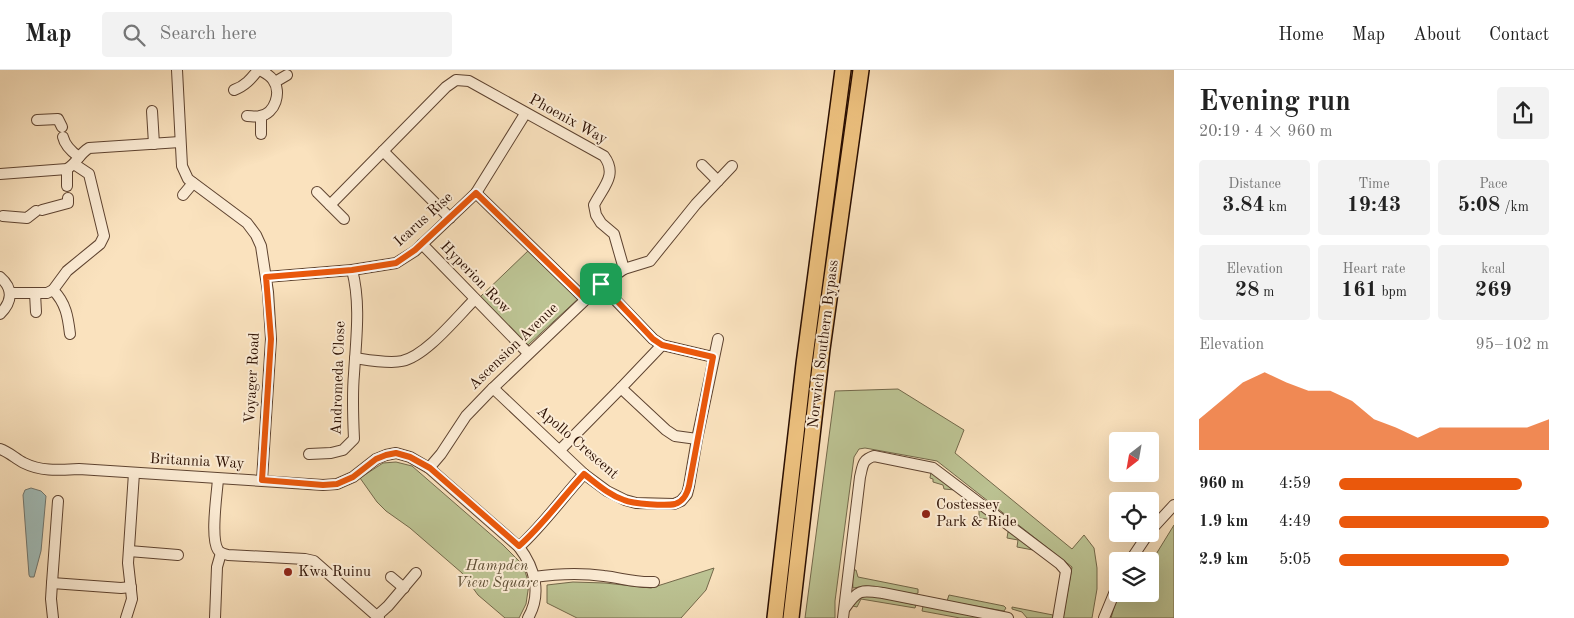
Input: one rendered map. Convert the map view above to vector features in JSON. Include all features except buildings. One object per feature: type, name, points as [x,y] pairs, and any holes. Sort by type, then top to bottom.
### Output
[{"type":"highway","name":"Norwich Southern Bypass","points":[[775,613],[804,364],[844,70]]},
{"type":"highway","name":"Norwich Southern Bypass","points":[[792,618],[822,350],[858,87],[862,70]]},
{"type":"street","points":[[177,70],[182,166],[188,179],[193,183],[183,195]]},
{"type":"street","points":[[234,90],[241,87],[259,70],[270,76],[275,82],[277,94],[275,104],[270,111],[261,116],[247,116]]},
{"type":"street","points":[[275,82],[287,76]]},
{"type":"street","name":"Phoenix Way","points":[[330,205],[446,87],[456,80],[469,81],[604,156],[609,164],[610,175],[594,205],[596,215],[601,223],[614,234],[624,269]]},
{"type":"street","points":[[152,111],[154,144]]},
{"type":"street","name":"Icarus Rise","points":[[266,277],[352,270],[396,263],[405,258],[476,193],[526,114]]},
{"type":"street","points":[[261,116],[261,134]]},
{"type":"street","points":[[10,293],[47,293],[53,290],[67,271],[100,244],[104,236],[89,174],[74,163],[72,152],[64,142],[63,132],[58,119],[37,120]]},
{"type":"street","points":[[68,186],[74,163],[82,152],[89,148],[180,142]]},
{"type":"street","points":[[383,151],[450,218]]},
{"type":"street","points":[[0,174],[74,163]]},
{"type":"street","points":[[702,166],[718,181]]},
{"type":"street","name":"Ascension Avenue","points":[[430,468],[469,412],[492,388],[601,284],[624,269],[650,261],[696,204],[732,166]]},
{"type":"street","name":"Voyager Road","points":[[193,183],[247,223],[261,246],[266,277],[271,339],[262,480]]},
{"type":"street","points":[[317,192],[344,219]]},
{"type":"street","points":[[476,193],[585,299]]},
{"type":"street","points":[[3,216],[27,218],[39,210],[68,203],[68,198]]},
{"type":"street","name":"Hyperion Row","points":[[422,244],[528,353]]},
{"type":"street","name":"Andromeda Close","points":[[309,454],[331,453],[343,450],[354,440],[352,402],[356,298],[352,270]]},
{"type":"street","points":[[0,277],[6,282],[10,293],[8,305],[0,314]]},
{"type":"street","points":[[601,284],[653,339],[662,345],[713,357]]},
{"type":"street","points":[[53,290],[65,306],[70,334]]},
{"type":"street","points":[[35,293],[36,312]]},
{"type":"street","points":[[355,358],[400,362],[412,358],[426,348],[475,299]]},
{"type":"street","name":"Apollo Crescent","points":[[492,388],[584,474],[607,491],[636,503],[674,504],[681,501],[687,494],[713,357],[718,340]]},
{"type":"street","points":[[560,450],[662,345]]},
{"type":"street","points":[[621,388],[666,430],[676,436],[697,439]]},
{"type":"street","name":"Britannia Way","points":[[0,449],[7,451],[26,464],[44,470],[79,469],[323,485],[337,484],[353,477],[376,459],[386,455],[396,453],[410,457],[430,468],[519,546],[532,567],[534,577],[534,604],[528,618]]},
{"type":"street","points":[[844,613],[863,465],[867,458],[874,456],[933,468],[1060,564],[1066,571],[1058,618]]},
{"type":"street","points":[[126,618],[132,599],[129,551],[134,473]]},
{"type":"street","points":[[519,546],[533,533],[584,474]]},
{"type":"street","points":[[218,479],[214,537],[217,549],[221,553],[314,561],[378,617],[416,573]]},
{"type":"street","points":[[53,618],[51,599],[58,501]]},
{"type":"street","points":[[1159,521],[1174,506]]},
{"type":"street","points":[[129,551],[178,555]]},
{"type":"street","points":[[215,618],[217,568],[221,553]]},
{"type":"street","points":[[534,577],[583,574],[638,582],[654,582]]},
{"type":"street","points":[[392,577],[404,588]]},
{"type":"street","points":[[52,583],[121,588],[132,587]]},
{"type":"street","points":[[844,613],[853,596],[863,591],[882,593],[1008,618]]},
{"type":"street","points":[[1104,618],[1111,602]]},
{"type":"green space","points":[[530,249],[579,298],[528,345],[480,297]]},
{"type":"green space","points":[[898,389],[964,430],[955,453],[1072,549],[1084,535],[1094,548],[1097,568],[1097,589],[1092,618],[1063,618],[1072,567],[937,461],[865,448],[859,449],[854,457],[835,601],[835,618],[805,618],[835,391]]},
{"type":"green space","name":"Hampden View Square","points":[[396,462],[412,466],[503,545],[523,565],[529,584],[526,604],[519,618],[505,618],[478,595],[462,573],[377,502],[360,478],[383,463]]},
{"type":"green space","points":[[931,472],[955,490],[944,489],[943,485],[933,482],[933,479],[930,478]]},
{"type":"green space","points":[[971,501],[994,520],[979,518],[979,510],[969,508]]},
{"type":"green space","points":[[1174,525],[1174,618],[1111,618],[1116,602],[1159,602],[1159,552],[1157,552]]},
{"type":"green space","points":[[1008,532],[1033,550],[1017,547],[1018,540],[1007,538]]},
{"type":"green space","points":[[714,568],[706,590],[681,618],[577,618],[547,603],[547,585],[573,582],[651,588]]},
{"type":"green space","points":[[853,570],[856,570],[858,577],[918,589],[918,593],[866,586],[853,588]]},
{"type":"green space","points":[[869,595],[916,605],[915,608],[861,599],[857,607],[853,606],[858,600]]},
{"type":"green space","points":[[949,595],[1004,606],[1006,608],[1004,611],[947,601]]},
{"type":"green space","points":[[923,606],[988,618],[960,618],[922,611]]},
{"type":"green space","points":[[1012,607],[1053,615],[1053,618],[1027,618],[1022,612],[1012,609]]},
{"type":"water","points":[[31,488],[41,491],[46,496],[41,551],[34,577],[29,575],[23,495],[25,490]]},
{"type":"place","name":"Costessey Park & Ride","points":[[926,514]]},
{"type":"place","name":"Kwa Ruinu","points":[[288,572]]},
{"type":"route","points":[[476,193],[585,299],[601,284],[653,339],[662,345],[713,357],[689,486],[687,494],[681,501],[674,504],[636,503],[625,500],[614,496],[584,474],[529,538],[519,546],[430,468],[410,457],[396,453],[376,459],[353,477],[337,484],[323,485],[262,480],[271,339],[266,277],[352,270],[396,263],[415,250],[476,193]]}]
